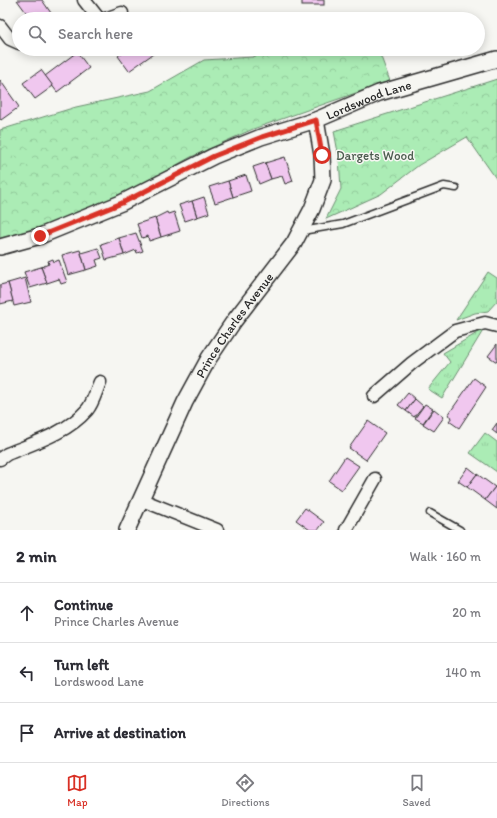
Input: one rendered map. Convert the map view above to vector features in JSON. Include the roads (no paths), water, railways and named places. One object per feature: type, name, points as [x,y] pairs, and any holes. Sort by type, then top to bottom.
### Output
[{"type":"street","points":[[84,0],[93,12]]},
{"type":"street","points":[[0,26],[12,40]]},
{"type":"street","name":"Lordswood Lane","points":[[0,247],[40,236],[92,216],[122,203],[214,156],[262,137],[316,120],[379,93],[497,59]]},
{"type":"street","name":"Prince Charles Avenue","points":[[127,530],[142,500],[185,402],[210,358],[234,321],[294,243],[312,209],[323,180],[322,155],[316,120]]},
{"type":"street","points":[[374,396],[412,363],[455,331],[485,322],[497,326]]},
{"type":"street","points":[[0,459],[7,454],[73,423],[88,409],[100,382]]},
{"type":"street","points":[[346,530],[375,479]]},
{"type":"street","points":[[142,500],[217,530]]},
{"type":"lane","points":[[300,231],[343,224],[444,186],[456,188]]},
{"type":"lane","points":[[430,513],[460,530]]},
{"type":"park label","name":"Dargets Wood","points":[[375,155]]}]
